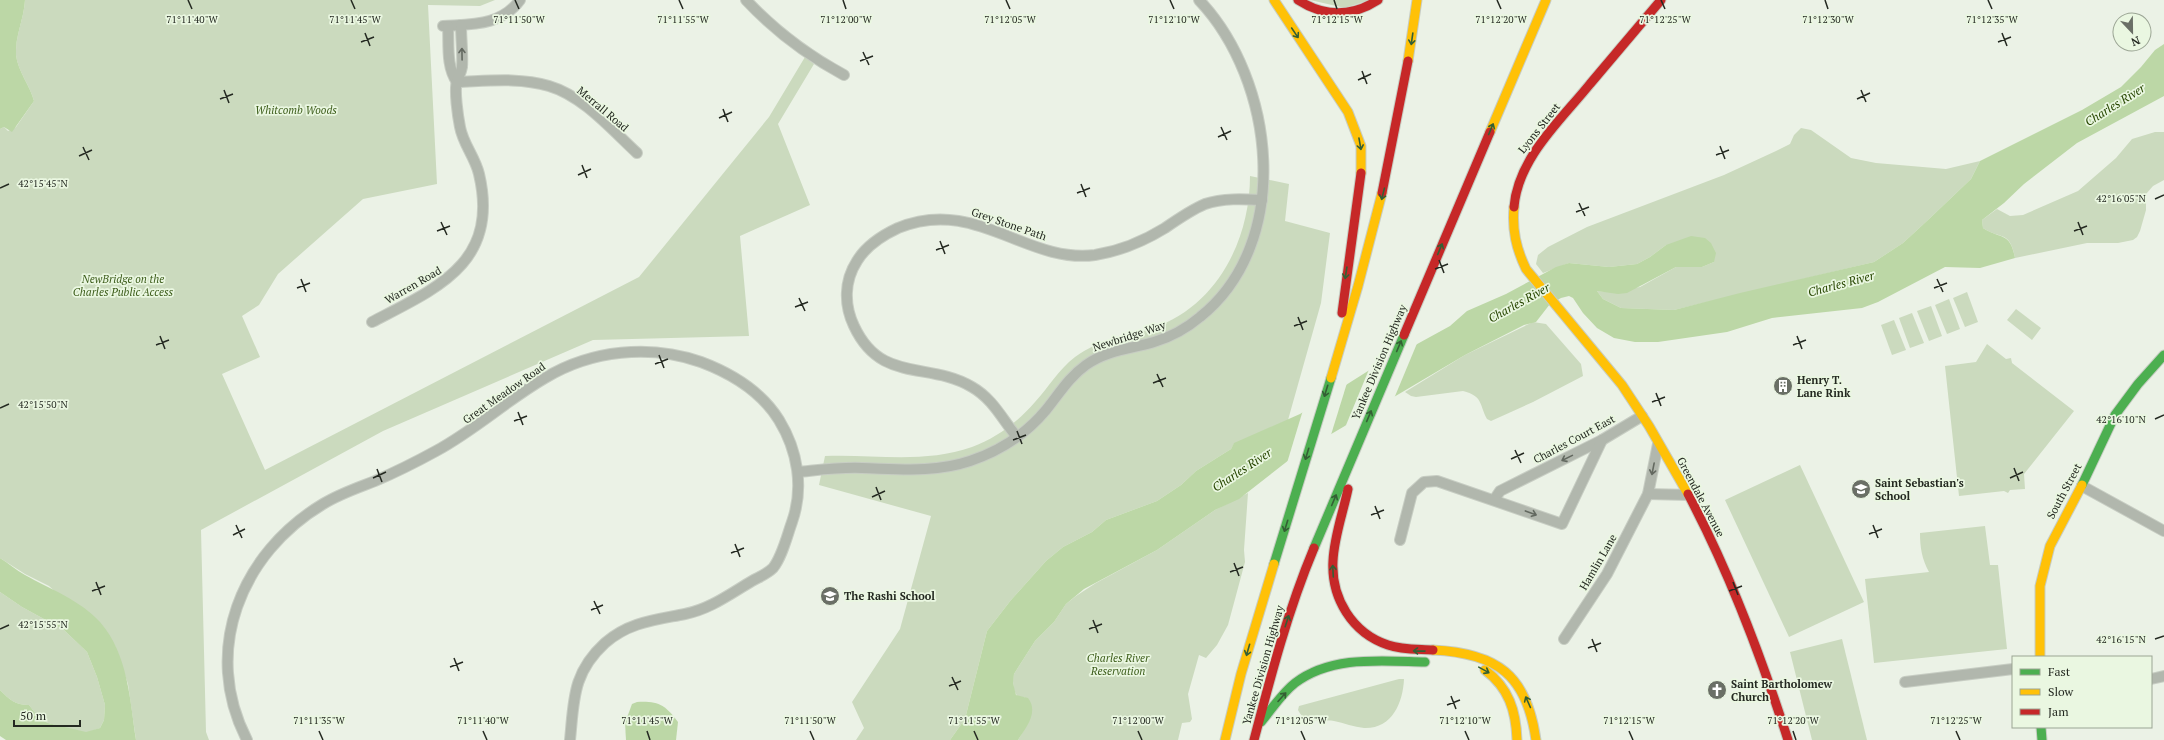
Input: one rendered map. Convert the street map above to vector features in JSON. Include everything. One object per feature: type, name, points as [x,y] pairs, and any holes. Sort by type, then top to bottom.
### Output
[{"type":"main road","points":[[1274,0],[1348,112],[1361,146],[1361,177],[1344,288],[1340,344]]},
{"type":"main road","points":[[1298,0],[1317,10],[1338,14],[1359,10],[1378,0]]},
{"type":"main road","name":"Yankee Division Highway","points":[[1225,740],[1241,677],[1370,244],[1389,166],[1409,64],[1417,0]]},
{"type":"main road","name":"Yankee Division Highway","points":[[1254,740],[1293,602],[1354,451],[1546,0]]},
{"type":"main road","name":"Lyons Street","points":[[1545,291],[1529,273],[1517,248],[1512,222],[1515,193],[1524,169],[1543,141],[1661,0]]},
{"type":"main road","name":"Greendale Avenue","points":[[1545,291],[1604,362],[1642,416],[1689,494],[1746,618],[1772,687],[1788,740]]},
{"type":"main road","name":"South Street","points":[[2040,656],[2040,586],[2045,558],[2059,528],[2082,486],[2115,415],[2138,384],[2164,355]]},
{"type":"main road","points":[[1354,451],[1345,505],[1339,524],[1333,555],[1334,585],[1345,611],[1352,621],[1367,635],[1394,648],[1416,651],[1466,652],[1494,662],[1509,674],[1524,694],[1532,712],[1536,740]]},
{"type":"main road","points":[[1257,726],[1294,684],[1321,668],[1349,662],[1436,662]]},
{"type":"main road","points":[[1457,662],[1480,668],[1499,681],[1512,701],[1517,729],[1516,740]]},
{"type":"main road","points":[[2041,728],[2042,740]]},
{"type":"street","points":[[461,25],[496,20],[507,14],[520,0]]},
{"type":"street","points":[[746,0],[790,41],[844,75]]},
{"type":"street","name":"Newbridge Way","points":[[798,472],[848,468],[911,470],[940,468],[977,459],[998,449],[1017,437],[1044,412],[1072,377],[1090,362],[1110,352],[1155,342],[1170,336],[1194,322],[1214,304],[1234,278],[1249,251],[1258,221],[1262,200],[1263,169],[1260,134],[1248,82],[1228,38],[1199,0]]},
{"type":"street","name":"Warren Road","points":[[372,322],[425,295],[445,282],[467,259],[477,240],[482,218],[481,184],[477,167],[460,128],[457,82],[450,65],[445,26],[461,25],[462,66],[457,82]]},
{"type":"street","name":"Merrall Road","points":[[457,82],[514,80],[531,82],[556,88],[587,108],[636,152]]},
{"type":"street","name":"Grey Stone Path","points":[[1017,437],[997,408],[975,388],[948,377],[907,370],[894,366],[876,354],[863,341],[851,318],[847,298],[852,269],[869,247],[887,233],[902,226],[925,221],[946,220],[982,225],[1056,252],[1089,256],[1116,250],[1139,241],[1204,205],[1226,200],[1262,200]]},
{"type":"street","name":"Great Meadow Road","points":[[247,740],[230,692],[227,658],[228,636],[234,614],[244,589],[270,550],[290,529],[321,505],[439,450],[481,424],[538,382],[562,369],[601,356],[645,352],[677,355],[716,368],[750,387],[769,405],[779,419],[791,442],[798,472],[798,495],[794,516],[772,569],[711,606],[690,613],[636,623],[616,634],[604,644],[589,661],[576,687],[571,709],[570,740]]},
{"type":"street","name":"Charles Court East","points":[[1494,500],[1500,491],[1602,440],[1642,416]]},
{"type":"street","points":[[1400,540],[1412,493],[1424,482],[1437,481],[1562,524],[1602,440]]},
{"type":"street","name":"Hamlin Lane","points":[[1564,639],[1607,574],[1648,494],[1658,444]]},
{"type":"street","points":[[2082,486],[2164,531]]},
{"type":"street","points":[[1648,494],[1689,494]]},
{"type":"street","points":[[1905,682],[2012,669]]},
{"type":"street","points":[[2152,679],[2164,676]]},
{"type":"green space","name":"NewBridge on the Charles Public Access","points":[[25,0],[495,0],[480,6],[428,5],[437,184],[363,199],[278,274],[259,305],[242,316],[260,357],[222,374],[265,470],[639,277],[769,117],[805,57],[814,64],[778,124],[810,205],[740,236],[749,336],[593,340],[383,431],[201,530],[206,732],[209,740],[136,740],[128,684],[115,646],[49,586],[25,574],[0,558],[0,129],[4,127],[8,131],[16,127],[34,101],[19,67],[16,55],[17,41]]},
{"type":"green space","points":[[1310,0],[1369,0],[1345,8]]},
{"type":"green space","points":[[1801,128],[1811,130],[1851,158],[1876,163],[1946,169],[1980,161],[1971,179],[1903,243],[1874,262],[1674,310],[1621,308],[1603,299],[1597,291],[1611,292],[1640,287],[1676,267],[1702,267],[1714,262],[1666,245],[1650,257],[1637,264],[1609,267],[1569,263],[1543,273],[1536,264],[1538,255],[1548,247],[1587,227],[1724,175],[1776,151],[1790,144],[1794,135]]},
{"type":"green space","points":[[2155,132],[2164,132],[2164,180],[2153,186],[2146,194],[2146,210],[2140,231],[2137,237],[2133,240],[2118,243],[2087,243],[2015,258],[2013,249],[2007,239],[1983,228],[1982,220],[1997,209],[2010,216],[2023,215],[2078,191],[2116,158],[2132,139]]},
{"type":"green space","points":[[1250,176],[1289,184],[1285,221],[1330,233],[1321,303],[1288,420],[1234,444],[1231,449],[1196,471],[1181,485],[1157,501],[1106,520],[1092,532],[1063,547],[1046,561],[1011,600],[987,631],[965,719],[950,740],[856,740],[864,728],[852,702],[900,629],[931,516],[819,485],[825,456],[917,457],[954,452],[972,447],[990,439],[1014,423],[1035,402],[1064,367],[1075,357],[1103,342],[1153,328],[1176,318],[1195,304],[1212,287],[1226,268],[1244,224]]},
{"type":"green space","points":[[1967,292],[1978,322],[1965,327],[1953,298]]},
{"type":"green space","points":[[1949,299],[1960,329],[1947,334],[1935,305]]},
{"type":"green space","points":[[1931,306],[1942,336],[1929,341],[1917,311]]},
{"type":"green space","points":[[2016,309],[2041,328],[2032,340],[2007,320]]},
{"type":"green space","points":[[1912,313],[1924,343],[1910,348],[1899,318]]},
{"type":"green space","points":[[1894,320],[1906,350],[1892,355],[1881,325]]},
{"type":"green space","points":[[1533,322],[1546,324],[1581,364],[1583,376],[1533,402],[1491,421],[1487,419],[1480,401],[1474,395],[1469,393],[1463,391],[1416,397],[1405,392],[1465,355]]},
{"type":"green space","points":[[1987,344],[2006,359],[2011,358],[2012,363],[2074,411],[2024,474],[2025,489],[2010,490],[2008,493],[2004,491],[1959,496],[1945,366],[1976,362]]},
{"type":"green space","points":[[1800,465],[1864,602],[1789,637],[1725,500]]},
{"type":"green space","name":"Charles River Reservation","points":[[1248,493],[1244,550],[1245,562],[1228,625],[1217,645],[1206,658],[1199,655],[1188,694],[1192,719],[1190,722],[1182,723],[1178,740],[1018,740],[1024,730],[1025,697],[1018,697],[1015,692],[1013,683],[1014,674],[1035,641],[1054,622],[1066,604],[1096,583],[1157,550],[1215,510]]},
{"type":"green space","points":[[1985,526],[1990,565],[1998,565],[2007,649],[1874,663],[1865,579],[1929,572],[1922,553],[1920,533]]},
{"type":"green space","points":[[0,592],[22,607],[64,630],[87,652],[97,677],[105,705],[104,720],[100,728],[86,733],[48,723],[40,719],[29,705],[20,704],[13,701],[0,690]]},
{"type":"green space","points":[[1842,639],[1867,740],[1812,740],[1790,652]]},
{"type":"green space","points":[[1399,679],[1404,679],[1403,688],[1394,713],[1382,724],[1374,727],[1364,728],[1334,721],[1309,720],[1301,715],[1298,710],[1299,706]]},
{"type":"water","points":[[0,0],[25,0],[17,41],[16,55],[19,67],[34,101],[12,132],[4,127],[0,129]]},
{"type":"water","name":"Charles River","points":[[2164,44],[2164,96],[2077,143],[2024,184],[2004,203],[1982,220],[1983,228],[1989,232],[2004,237],[2007,240],[2013,249],[2015,258],[1980,268],[1945,267],[1878,302],[1862,308],[1772,318],[1727,332],[1658,342],[1635,342],[1614,338],[1597,328],[1583,313],[1573,298],[1569,296],[1561,298],[1550,304],[1536,322],[1524,325],[1465,355],[1294,456],[1239,499],[1215,510],[1157,550],[1084,589],[1066,604],[1054,622],[1035,641],[1014,674],[1013,683],[1016,695],[1028,698],[1032,709],[1030,720],[1018,740],[950,740],[965,719],[987,631],[1011,600],[1046,561],[1063,547],[1092,532],[1106,520],[1157,501],[1181,485],[1196,471],[1231,449],[1234,443],[1300,414],[1368,371],[1450,326],[1467,311],[1506,294],[1556,267],[1569,263],[1609,267],[1637,264],[1650,257],[1666,245],[1691,236],[1705,238],[1711,243],[1716,253],[1714,262],[1702,267],[1676,267],[1627,293],[1618,294],[1597,291],[1603,299],[1621,308],[1674,310],[1874,262],[1903,243],[1971,179],[1980,161],[2082,110],[2121,87],[2155,50]]},
{"type":"water","points":[[0,558],[18,571],[74,601],[100,622],[117,648],[122,663],[129,694],[136,740],[6,740],[0,736],[0,690],[13,701],[20,704],[29,705],[40,719],[48,723],[86,732],[100,728],[104,720],[105,705],[97,677],[87,652],[64,630],[22,607],[0,592]]},
{"type":"water","points":[[637,702],[656,703],[665,708],[678,722],[676,740],[626,740],[625,723],[632,704]]},
{"type":"pier","points":[[1418,341],[1393,401],[1344,430],[1370,367]]},
{"type":"pier","points":[[1347,383],[1330,438],[1287,463],[1303,410],[1326,393]]},
{"type":"traffic: fast","points":[[1314,548],[1404,335]]},
{"type":"traffic: fast","points":[[2082,485],[2115,415],[2138,384],[2164,355]]},
{"type":"traffic: fast","points":[[1274,564],[1331,378]]},
{"type":"traffic: fast","points":[[1261,722],[1290,687],[1309,674],[1325,668],[1358,662],[1425,662]]},
{"type":"traffic: fast","points":[[2041,728],[2042,740]]},
{"type":"traffic: slow","points":[[1274,0],[1348,112],[1361,146],[1361,173]]},
{"type":"traffic: slow","points":[[1408,61],[1417,0]]},
{"type":"traffic: slow","points":[[1490,132],[1546,0]]},
{"type":"traffic: slow","points":[[1331,378],[1358,286],[1382,193]]},
{"type":"traffic: slow","points":[[1514,207],[1516,239],[1526,269],[1622,385],[1649,426],[1688,494]]},
{"type":"traffic: slow","points":[[2040,656],[2040,586],[2050,546],[2082,485]]},
{"type":"traffic: slow","points":[[1225,740],[1241,674],[1274,564]]},
{"type":"traffic: slow","points":[[1433,650],[1475,656],[1491,663],[1505,672],[1516,684],[1525,699],[1532,718],[1536,740]]},
{"type":"traffic: slow","points":[[1485,670],[1500,684],[1510,701],[1515,719],[1517,740]]},
{"type":"traffic: jam","points":[[1298,0],[1318,10],[1338,13],[1358,10],[1378,0]]},
{"type":"traffic: jam","points":[[1514,207],[1517,189],[1523,172],[1532,156],[1554,126],[1661,0]]},
{"type":"traffic: jam","points":[[1382,193],[1408,61]]},
{"type":"traffic: jam","points":[[1404,335],[1490,132]]},
{"type":"traffic: jam","points":[[1342,313],[1361,173]]},
{"type":"traffic: jam","points":[[1348,489],[1337,534],[1333,561],[1333,575],[1340,601],[1354,623],[1375,639],[1399,648],[1433,650]]},
{"type":"traffic: jam","points":[[1688,494],[1718,554],[1744,615],[1788,740]]},
{"type":"traffic: jam","points":[[1254,740],[1288,619],[1314,548]]},
{"type":"place","name":"Henry T. Lane Rink","points":[[1783,386]]},
{"type":"place","name":"Saint Sebastian's School","points":[[1861,489]]},
{"type":"place","name":"The Rashi School","points":[[830,596]]},
{"type":"place","name":"Saint Bartholomew Church","points":[[1717,690]]},
{"type":"park label","name":"Whitcomb Woods","points":[[296,110]]}]
